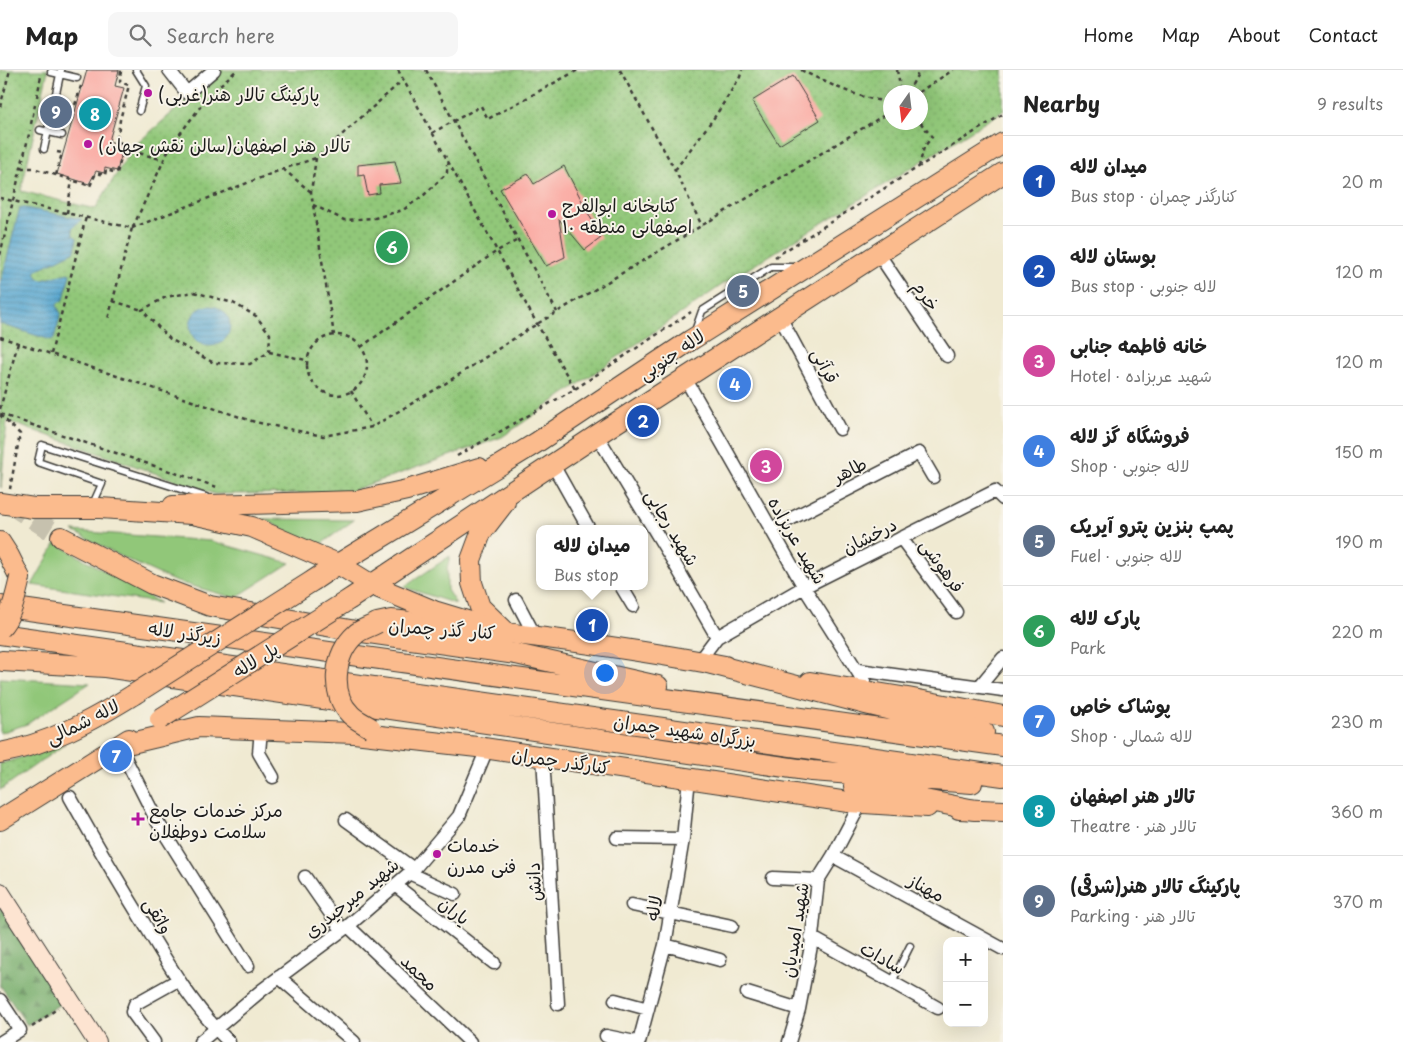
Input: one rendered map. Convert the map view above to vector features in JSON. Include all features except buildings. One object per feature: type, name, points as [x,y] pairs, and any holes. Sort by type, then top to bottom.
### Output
[{"type":"main road","name":"لاله جنوبی","points":[[338,564],[514,456],[656,365],[691,340],[810,267],[1003,143]]},
{"type":"main road","points":[[907,235],[910,223],[1003,164]]},
{"type":"main road","name":"لاله جنوبی","points":[[372,585],[597,435],[1003,173]]},
{"type":"main road","points":[[96,508],[224,496],[357,501],[407,490],[514,456]]},
{"type":"main road","points":[[507,632],[480,607],[472,584],[471,560],[481,533],[516,488]]},
{"type":"main road","points":[[9,505],[34,508],[96,508],[192,514],[252,527],[338,564],[372,585],[434,611],[507,632],[620,648],[708,651],[870,691],[1003,716]]},
{"type":"main road","points":[[61,537],[152,584],[210,606],[362,632],[516,654],[792,716]]},
{"type":"main road","points":[[0,542],[20,578],[14,601],[5,623],[0,628]]},
{"type":"main road","name":"پل لاله","points":[[133,695],[338,564]]},
{"type":"main road","name":"پل لاله","points":[[119,746],[372,585]]},
{"type":"main road","name":"زیرگذر لاله","points":[[0,606],[370,658]]},
{"type":"main road","name":"کنار گذر چمران","points":[[410,739],[371,728],[351,715],[341,699],[336,678],[339,660],[346,645],[357,633],[391,620],[507,632]]},
{"type":"main road","name":"زیرگذر لاله","points":[[0,634],[367,685]]},
{"type":"main road","points":[[708,651],[866,704],[1003,737]]},
{"type":"main road","name":"بزرگراه شهید چمران","points":[[370,658],[1003,746]]},
{"type":"main road","points":[[2,660],[105,667],[812,771],[940,782],[1003,785]]},
{"type":"main road","name":"بزرگراه شهید چمران","points":[[367,685],[1003,776]]},
{"type":"main road","name":"لاله شمالی","points":[[0,753],[61,736],[96,718],[133,695]]},
{"type":"main road","name":"کنارگذر چمران","points":[[119,746],[199,727],[354,733],[487,749],[861,803],[1003,811]]},
{"type":"main road","points":[[0,820],[119,746]]},
{"type":"main road","points":[[686,753],[975,810]]},
{"type":"main road","points":[[0,892],[97,1042]]},
{"type":"street","points":[[169,70],[187,93],[214,70]]},
{"type":"street","name":"خرم","points":[[878,253],[947,356]]},
{"type":"street","name":"قرآنی","points":[[780,317],[840,429]]},
{"type":"street","name":"شهید عربزاده","points":[[685,378],[804,587],[870,691]]},
{"type":"street","name":"شهید رجایی","points":[[597,435],[673,561],[708,651]]},
{"type":"street","name":"طاهر","points":[[771,529],[919,453],[933,477]]},
{"type":"street","points":[[553,465],[587,525]]},
{"type":"street","name":"درخشان","points":[[708,651],[804,587],[901,538],[999,495]]},
{"type":"street","name":"فرهوشی","points":[[901,538],[956,612]]},
{"type":"street","points":[[624,590],[633,606]]},
{"type":"street","points":[[516,600],[535,636]]},
{"type":"street","points":[[979,687],[1003,658]]},
{"type":"street","points":[[858,670],[1003,690]]},
{"type":"street","points":[[261,729],[259,753],[273,777]]},
{"type":"street","points":[[119,746],[157,821],[248,966]]},
{"type":"street","name":"شهید میرحیدری","points":[[200,1042],[279,977],[345,928],[412,871],[458,816],[487,749]]},
{"type":"street","name":"دانش","points":[[543,757],[558,1004]]},
{"type":"street","name":"لاله","points":[[639,1042],[664,945],[683,839],[688,778]]},
{"type":"street","name":"واثقی","points":[[70,797],[178,980],[216,1029],[229,1042]]},
{"type":"street","name":"شهید امیدیان","points":[[793,1041],[811,938],[818,880],[861,803]]},
{"type":"street","points":[[346,820],[412,871],[455,894]]},
{"type":"street","points":[[617,838],[683,839]]},
{"type":"street","name":"مهناز","points":[[833,856],[1003,949]]},
{"type":"street","name":"محمد","points":[[306,876],[345,928],[470,1042]]},
{"type":"street","points":[[774,878],[818,880]]},
{"type":"street","name":"یاران","points":[[395,885],[494,963]]},
{"type":"street","points":[[632,905],[732,926]]},
{"type":"street","name":"سادات","points":[[811,938],[938,1008]]},
{"type":"street","points":[[664,945],[720,960]]},
{"type":"street","points":[[279,977],[354,1042]]},
{"type":"street","points":[[154,1042],[132,1012],[133,1008],[135,1004],[178,980]]},
{"type":"street","points":[[747,993],[799,1010]]},
{"type":"street","points":[[0,1000],[20,1030],[1,1042]]},
{"type":"street","points":[[615,1000],[648,1009]]},
{"type":"street","points":[[606,1036],[635,1042]]},
{"type":"lane","points":[[136,70],[146,86],[139,111]]},
{"type":"lane","points":[[52,72],[60,72],[77,78]]},
{"type":"lane","points":[[44,149],[60,72]]},
{"type":"lane","points":[[45,104],[68,110]]},
{"type":"lane","points":[[40,130],[62,135]]},
{"type":"lane","points":[[96,508],[102,484],[38,462],[42,444],[224,496]]},
{"type":"lane","points":[[892,982],[910,946]]},
{"type":"path","points":[[0,107],[10,70]]},
{"type":"path","points":[[0,255],[43,70]]},
{"type":"path","points":[[21,168],[33,168],[90,186],[96,173],[105,175],[106,170],[117,172],[125,145],[117,141],[129,85],[120,82],[122,70]]},
{"type":"path","points":[[108,319],[132,228],[170,146],[210,94],[236,70]]},
{"type":"path","points":[[398,70],[575,390]]},
{"type":"path","points":[[426,70],[557,312]]},
{"type":"path","points":[[432,133],[481,106],[488,118],[578,70]]},
{"type":"path","points":[[620,70],[675,170],[702,226]]},
{"type":"path","points":[[675,170],[716,115],[740,78],[742,70]]},
{"type":"path","points":[[801,70],[872,100],[883,101]]},
{"type":"path","points":[[897,70],[900,85]]},
{"type":"path","points":[[912,85],[920,70]]},
{"type":"path","points":[[928,86],[953,70]]},
{"type":"path","points":[[0,198],[132,228],[316,158],[403,80]]},
{"type":"path","points":[[773,258],[1003,114]]},
{"type":"path","points":[[0,337],[255,422],[322,436],[372,427],[443,385],[537,324],[883,115]]},
{"type":"path","points":[[919,167],[924,148],[932,137],[926,130]]},
{"type":"path","points":[[124,149],[164,160]]},
{"type":"path","points":[[56,176],[62,153],[57,152]]},
{"type":"path","points":[[316,158],[311,192],[334,334]]},
{"type":"path","points":[[313,205],[344,220],[375,218],[403,210],[424,195],[447,172],[448,162]]},
{"type":"path","points":[[283,169],[311,192]]},
{"type":"path","points":[[67,213],[72,180]]},
{"type":"path","points":[[51,354],[86,217]]},
{"type":"path","points":[[361,347],[497,251],[518,240]]},
{"type":"path","points":[[142,310],[166,297],[194,292],[232,303],[256,316],[270,334],[269,352]]},
{"type":"path","points":[[113,301],[142,310],[170,339],[214,363],[250,364],[269,352],[306,360]]},
{"type":"path","points":[[457,456],[575,390],[699,308]]},
{"type":"path","points":[[334,334],[354,340],[361,347],[366,356],[367,367],[359,385],[351,391],[342,394],[323,392],[310,379],[306,360],[316,342],[334,334]]},
{"type":"path","points":[[0,409],[18,343]]},
{"type":"path","points":[[351,391],[372,427]]},
{"type":"path","points":[[0,414],[224,496]]},
{"type":"path","points":[[0,414],[20,434],[9,505]]},
{"type":"path","points":[[20,1030],[26,1031],[70,1000]]},
{"type":"green space","points":[[0,70],[48,70],[21,191],[95,209],[133,147],[221,70],[1003,70],[1003,111],[722,285],[502,437],[345,493],[214,494],[7,421],[1,488],[0,175],[2,172],[0,170]]},
{"type":"green space","points":[[264,519],[354,520],[317,547]]},
{"type":"green space","points":[[73,531],[211,541],[290,563],[235,598],[174,581],[122,557]]},
{"type":"green space","points":[[56,543],[160,603],[32,585]]},
{"type":"green space","points":[[450,556],[447,569],[447,590],[456,604],[404,587]]},
{"type":"green space","points":[[0,678],[90,683],[27,724],[0,733]]},
{"type":"green space","points":[[65,744],[0,790],[0,764]]},
{"type":"green space","points":[[0,906],[65,1001],[27,1025],[0,985]]},
{"type":"water","points":[[20,207],[82,219],[72,228],[73,235],[77,238],[75,251],[37,270],[35,273],[42,280],[70,274],[64,299],[57,304],[61,314],[54,338],[51,340],[0,324],[0,286]]},
{"type":"water","points":[[210,306],[224,312],[230,326],[224,340],[210,346],[196,340],[190,326],[196,312]]},
{"type":"tunnel","points":[[8,503],[61,537]]},
{"type":"place","name":"پارکینگ تالار هنر(غربی)","points":[[148,93]]},
{"type":"place","name":"پارکینگ تالار هنر(شرقی)","points":[[56,112]]},
{"type":"place","name":"تالار هنر اصفهان","points":[[95,114]]},
{"type":"place","name":"تالار هنر اصفهان(سالن نقش جهان)","points":[[88,144]]},
{"type":"place","name":"کتابخانه ابوالفرج اصفهانی منطقه ۱۰","points":[[552,214]]},
{"type":"place","name":"پارک لاله","points":[[392,247]]},
{"type":"place","name":"پمپ بنزین پترو آیریک","points":[[743,291]]},
{"type":"place","name":"فروشگاه گز لاله","points":[[735,384]]},
{"type":"place","name":"بوستان لاله","points":[[643,421]]},
{"type":"place","name":"خانه فاطمه جنابی","points":[[766,466]]},
{"type":"place","name":"میدان لاله","points":[[592,625]]},
{"type":"place","name":"پوشاک خاص","points":[[116,756]]},
{"type":"place","name":"مرکز خدمات جامع سلامت دوطفلان","points":[[138,819]]},
{"type":"place","name":"خدمات فنی مدرن","points":[[437,854]]}]
